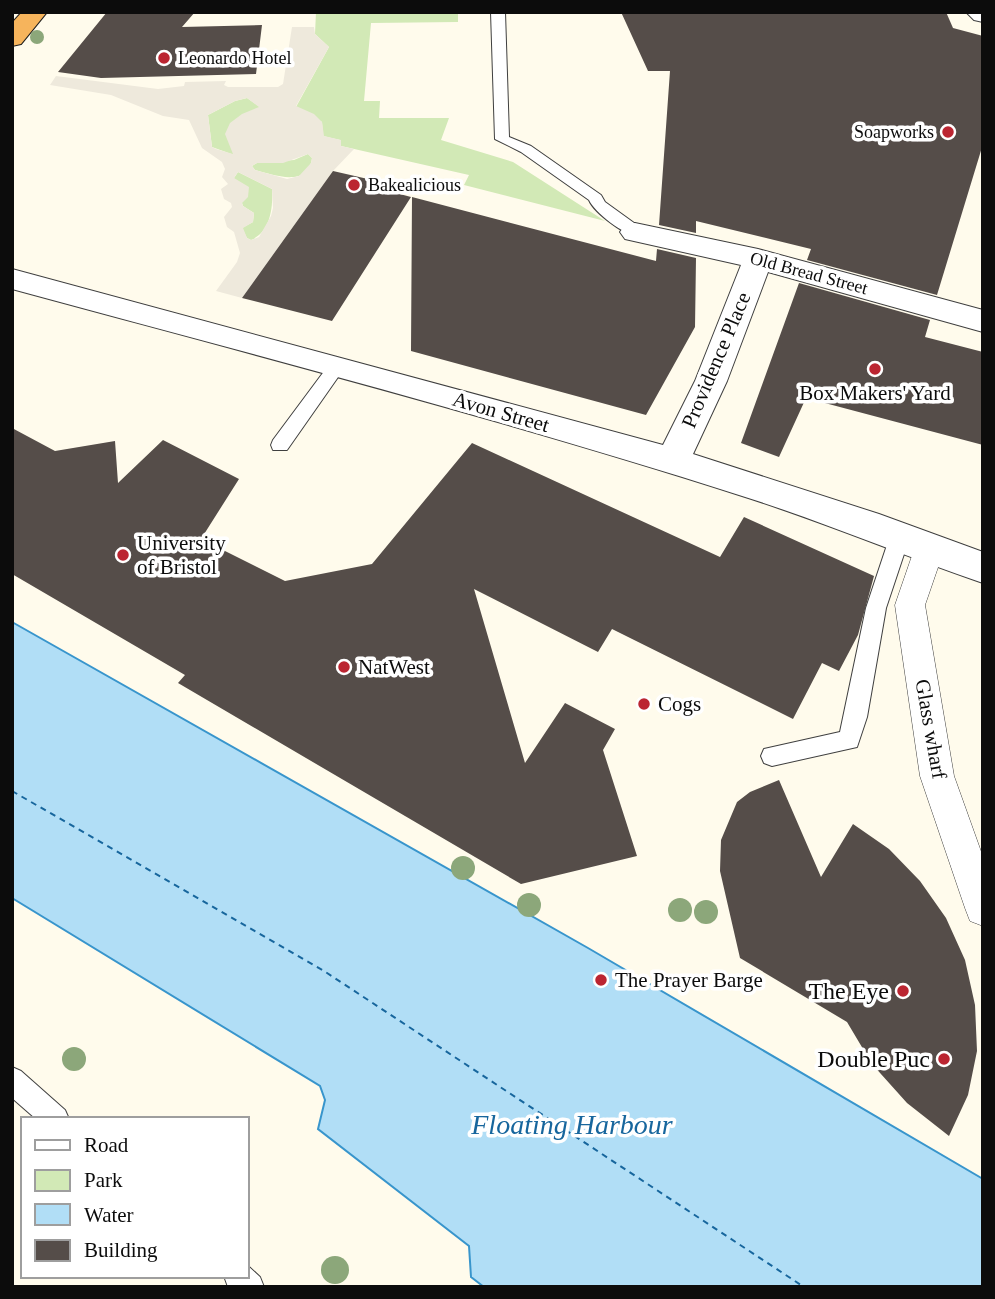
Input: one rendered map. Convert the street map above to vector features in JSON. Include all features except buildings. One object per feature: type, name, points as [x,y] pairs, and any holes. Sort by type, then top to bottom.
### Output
[{"type":"highway","points":[[12,39],[35,12]]},
{"type":"street","name":"Old Bread Street","points":[[635,232],[758,259],[983,321]]},
{"type":"street","name":"Providence Place","points":[[673,461],[711,381],[758,259]]},
{"type":"street","name":"Avon Street","points":[[12,279],[337,366],[673,461],[845,515],[983,568]]},
{"type":"street","name":"Glass wharf","points":[[915,542],[910,605],[937,776],[983,908]]},
{"type":"lane","points":[[498,12],[502,139],[526,149],[596,198],[598,204],[635,232]]},
{"type":"lane","points":[[280,445],[337,366]]},
{"type":"lane","points":[[772,756],[849,740],[856,717],[876,608],[915,542]]},
{"type":"lane","points":[[12,1080],[54,1117]]},
{"type":"green space","points":[[316,12],[458,12],[458,22],[371,23],[364,101],[380,101],[379,118],[449,118],[441,140],[513,162],[605,221],[464,185],[469,175],[341,146],[340,140],[323,136],[322,122],[296,107],[329,47],[315,34]]},
{"type":"green space","points":[[247,98],[260,107],[234,155],[212,147],[208,115]]},
{"type":"green space","points":[[308,154],[312,158],[309,167],[297,176],[271,174],[255,170],[252,166],[257,163],[294,160]]},
{"type":"green space","points":[[238,172],[272,189],[267,225],[251,240],[242,228],[253,222],[254,213],[243,206],[234,178]]},
{"type":"shaded area","points":[[292,27],[314,27],[315,34],[329,47],[296,106],[314,114],[322,122],[324,136],[341,140],[341,146],[354,149],[333,171],[242,298],[216,291],[237,262],[240,253],[234,232],[227,227],[224,217],[232,207],[231,203],[224,199],[221,189],[228,184],[222,177],[225,169],[222,162],[202,148],[189,120],[163,116],[111,95],[50,85],[56,76],[158,89],[184,86],[185,82],[226,81],[224,85],[228,87],[278,87],[283,84]],"holes":[[[247,98],[259,107],[230,123],[225,134],[233,154],[212,147],[208,115]],[[308,154],[312,158],[311,163],[299,176],[287,179],[255,170],[252,166],[257,163],[283,163]],[[238,172],[272,189],[271,216],[259,237],[251,240],[247,238],[243,228],[253,222],[254,213],[242,203],[248,197],[249,187],[234,178]]]},
{"type":"water","name":"Floating Harbour","points":[[12,622],[588,948],[983,1179],[983,1287],[484,1287],[471,1277],[469,1246],[318,1129],[325,1100],[320,1086],[12,898]]},
{"type":"ferry route","points":[[12,791],[324,971],[804,1287]]},
{"type":"place","name":"Leonardo Hotel","points":[[164,58]]},
{"type":"place","name":"Soapworks","points":[[948,132]]},
{"type":"place","name":"Bakealicious","points":[[354,185]]},
{"type":"place","name":"Box Makers' Yard","points":[[875,369]]},
{"type":"place","name":"University of Bristol","points":[[123,555]]},
{"type":"place","name":"NatWest","points":[[344,667]]},
{"type":"place","name":"Cogs","points":[[644,704]]},
{"type":"place","name":"The Prayer Barge","points":[[601,980]]},
{"type":"place","name":"The Eye","points":[[903,991]]},
{"type":"place","name":"Double Puc","points":[[944,1059]]}]
